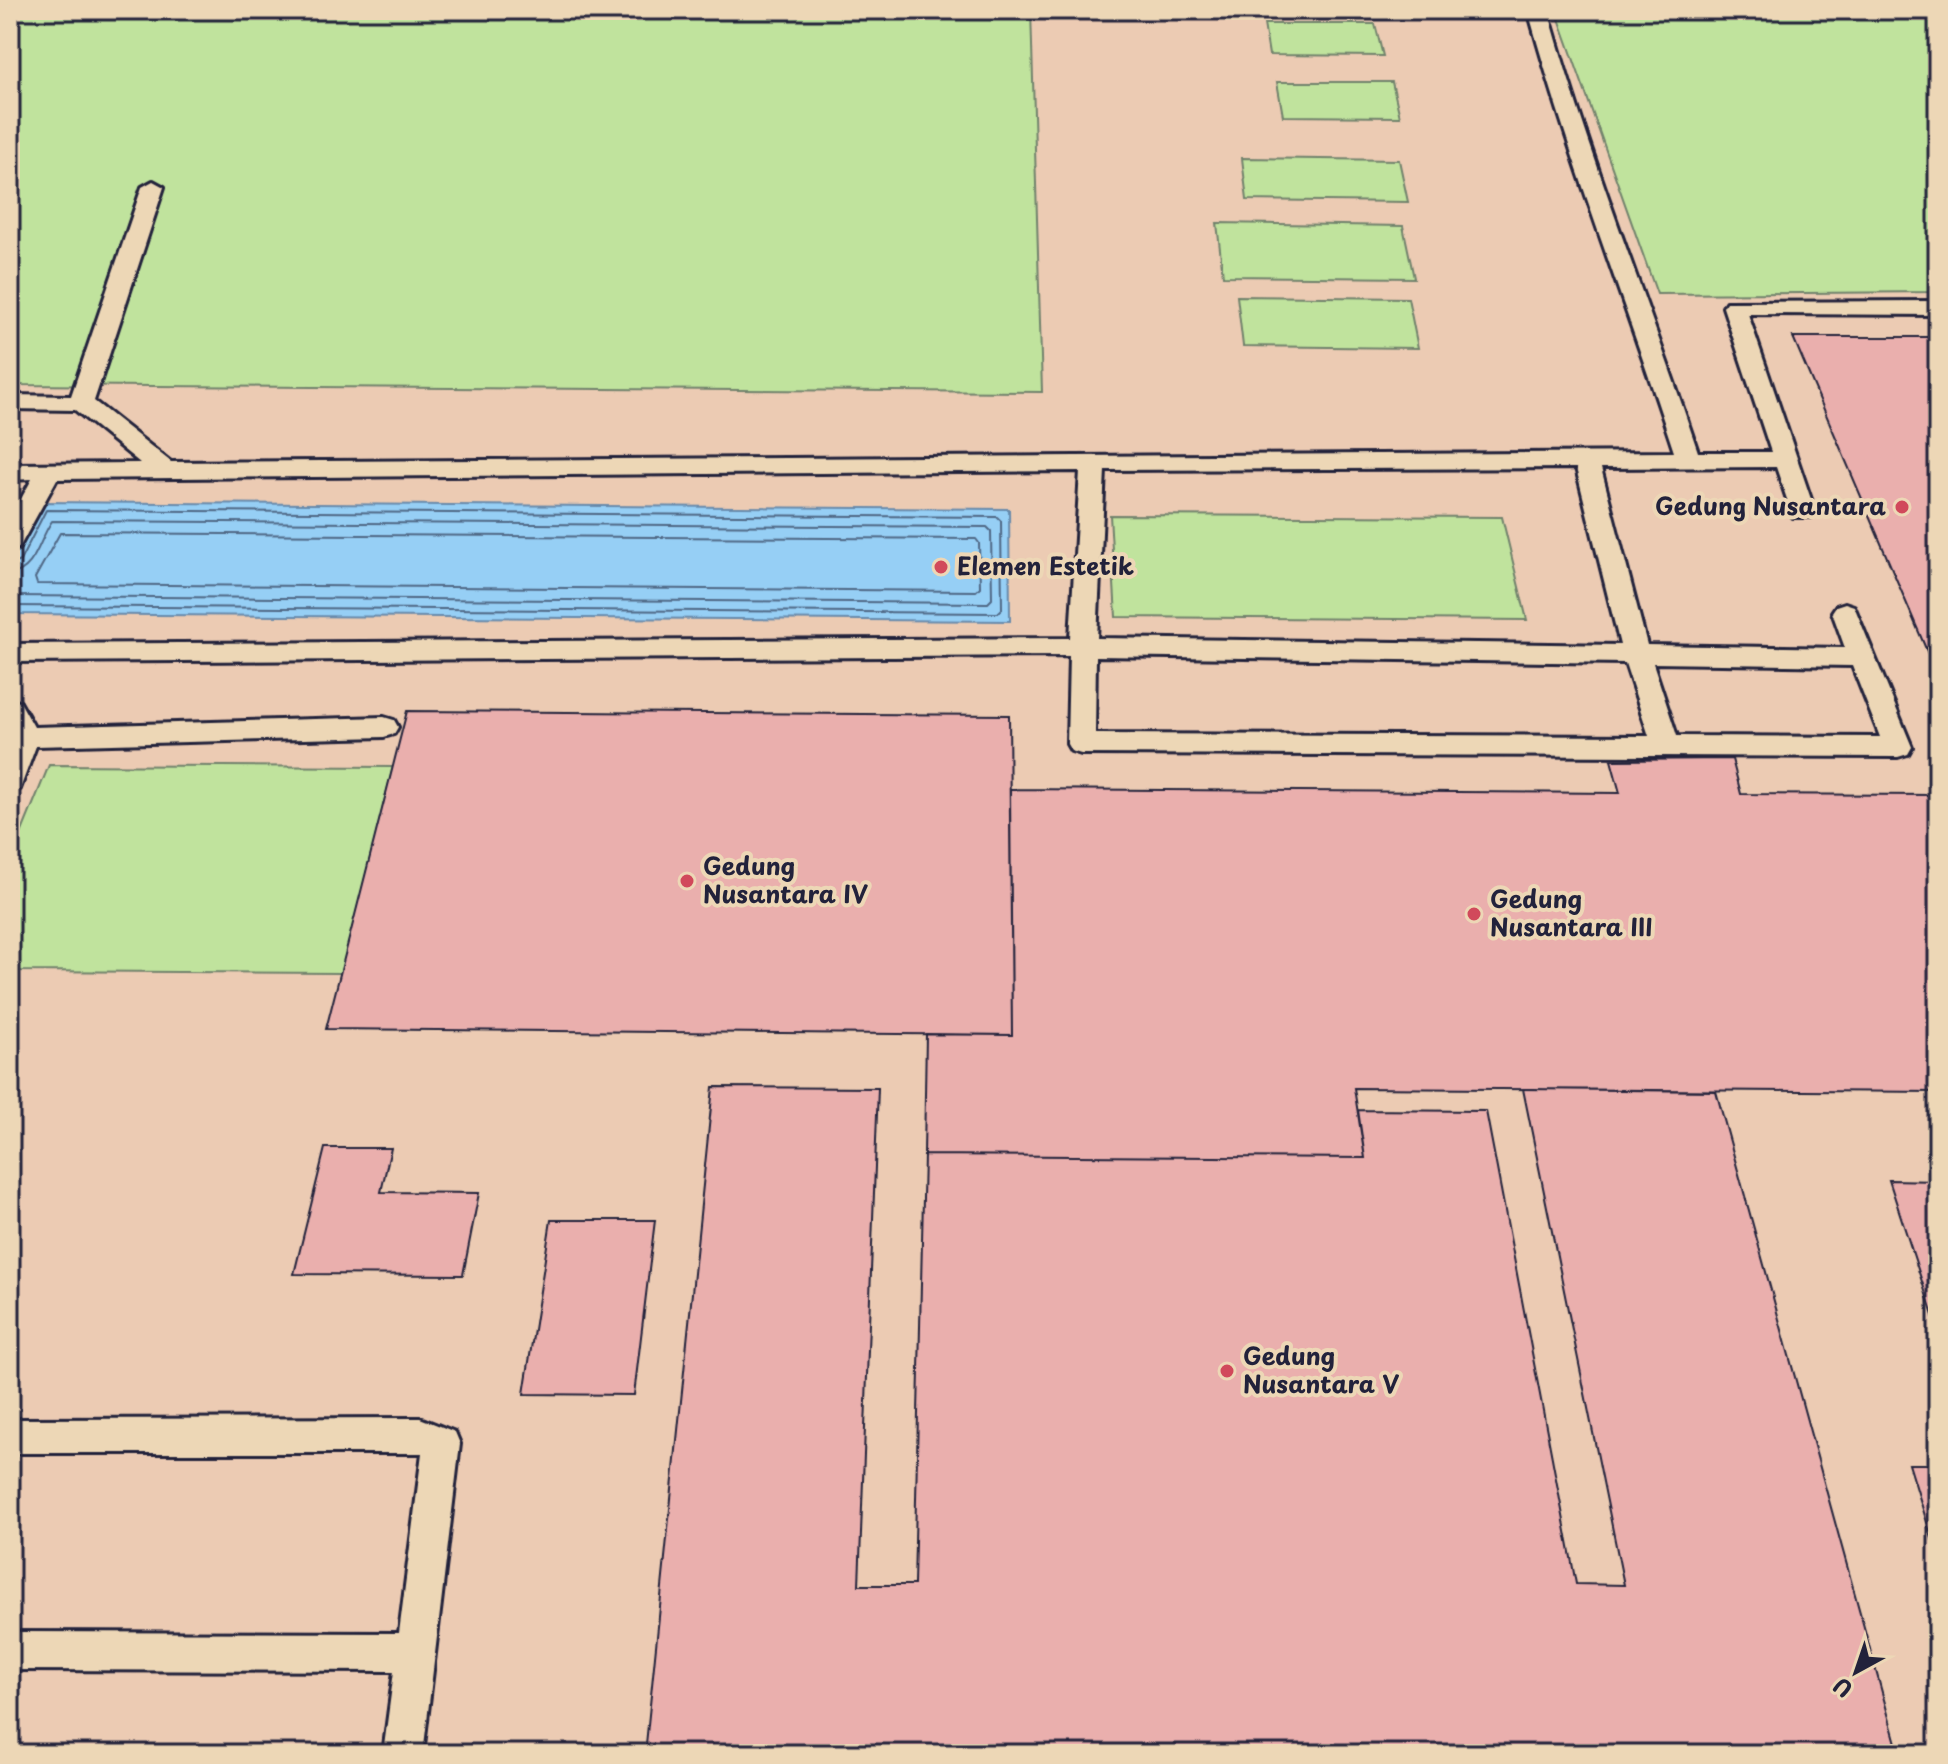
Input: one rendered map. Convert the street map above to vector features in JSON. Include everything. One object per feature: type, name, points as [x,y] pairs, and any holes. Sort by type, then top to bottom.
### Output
[{"type":"lane","points":[[1538,10],[1564,103],[1638,306],[1688,458]]},
{"type":"lane","points":[[81,403],[153,187]]},
{"type":"lane","points":[[1802,511],[1734,307],[1938,308]]},
{"type":"lane","points":[[10,402],[81,403],[165,470]]},
{"type":"lane","points":[[1586,458],[1636,654],[1666,745]]},
{"type":"lane","points":[[10,472],[1586,458],[1786,459]]},
{"type":"lane","points":[[1093,462],[1081,744],[1898,747],[1845,612]]},
{"type":"lane","points":[[10,542],[48,473]]},
{"type":"lane","points":[[10,653],[1083,647],[1862,657]]},
{"type":"lane","points":[[10,709],[25,737],[10,782]]},
{"type":"lane","points":[[25,737],[384,727]]},
{"type":"lane","points":[[10,1436],[420,1434],[442,1444],[403,1754]]},
{"type":"lane","points":[[10,1651],[417,1652]]},
{"type":"green space","points":[[10,10],[1031,10],[1042,392],[10,385]]},
{"type":"green space","points":[[1556,10],[1938,10],[1938,292],[1657,294]]},
{"type":"green space","points":[[1264,24],[1375,24],[1383,56],[1269,55]]},
{"type":"green space","points":[[1277,82],[1392,82],[1400,117],[1283,116]]},
{"type":"green space","points":[[1242,158],[1399,160],[1408,202],[1247,200]]},
{"type":"green space","points":[[1217,223],[1403,226],[1414,278],[1223,276]]},
{"type":"green space","points":[[1237,296],[1408,298],[1418,348],[1243,346]]},
{"type":"green space","points":[[1110,515],[1502,517],[1527,620],[1116,617]]},
{"type":"green space","points":[[49,765],[393,767],[341,973],[10,971],[10,861]]},
{"type":"water","points":[[39,502],[1009,509],[1010,621],[10,614],[10,565]]},
{"type":"building","name":"Gedung Nusantara","points":[[1793,337],[1938,337],[1938,677]]},
{"type":"building","name":"Gedung Nusantara IV","points":[[407,711],[1009,715],[1012,1035],[326,1029]]},
{"type":"building","name":"Gedung Nusantara III","points":[[1732,759],[1741,794],[1938,795],[1938,1092],[1354,1088],[1365,1158],[924,1155],[926,1034],[1012,1035],[1010,789],[1620,793],[1611,760]]},
{"type":"building","name":"Gedung Nusantara V","points":[[713,1087],[878,1088],[859,1585],[914,1585],[924,1155],[1365,1158],[1358,1110],[1486,1111],[1576,1584],[1624,1585],[1523,1089],[1716,1091],[1899,1754],[645,1754]]},
{"type":"building","points":[[325,1148],[391,1148],[381,1192],[479,1193],[463,1275],[294,1274]]},
{"type":"building","points":[[1889,1180],[1938,1181],[1938,1331]]},
{"type":"building","points":[[551,1220],[655,1220],[634,1395],[524,1394]]},
{"type":"building","points":[[1909,1464],[1938,1464],[1938,1558]]},
{"type":"place","name":"Gedung Nusantara","points":[[1902,507]]},
{"type":"place","name":"Elemen Estetik","points":[[941,567]]},
{"type":"place","name":"Gedung Nusantara IV","points":[[687,881]]},
{"type":"place","name":"Gedung Nusantara III","points":[[1474,914]]},
{"type":"place","name":"Gedung Nusantara V","points":[[1227,1371]]}]
